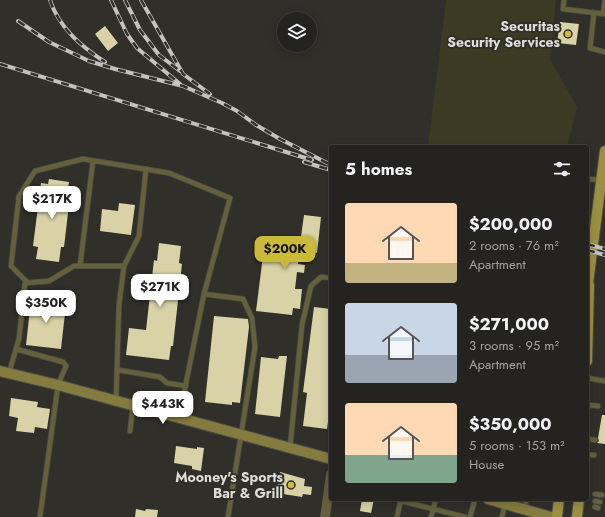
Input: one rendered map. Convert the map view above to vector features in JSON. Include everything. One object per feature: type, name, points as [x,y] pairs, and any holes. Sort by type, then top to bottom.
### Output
[{"type":"main road","points":[[589,279],[605,151]]},
{"type":"main road","points":[[5,372],[329,458]]},
{"type":"main road","points":[[495,501],[505,504],[526,504],[551,517]]},
{"type":"main road","points":[[557,517],[559,501]]},
{"type":"main road","points":[[577,517],[579,501]]},
{"type":"street","points":[[325,517],[329,495]]},
{"type":"lane","points":[[564,0],[563,9],[604,14],[605,0]]},
{"type":"lane","points":[[594,13],[590,48],[605,52]]},
{"type":"lane","points":[[28,283],[11,266],[19,196],[35,171],[83,159],[169,173],[230,198],[204,294],[179,418]]},
{"type":"lane","points":[[80,266],[93,161]]},
{"type":"lane","points":[[116,401],[119,305],[124,266],[139,236],[146,169]]},
{"type":"lane","points":[[589,179],[601,180]]},
{"type":"lane","points":[[5,372],[19,339],[25,283],[49,281],[74,266],[124,266]]},
{"type":"lane","points":[[290,448],[302,325],[311,286],[321,277],[329,278]]},
{"type":"lane","points":[[204,294],[243,299],[252,318],[255,347],[228,517]]},
{"type":"lane","points":[[16,349],[63,362],[66,366],[58,385],[40,517]]},
{"type":"lane","points":[[118,370],[160,377],[167,383],[186,386]]},
{"type":"lane","points":[[589,378],[605,381]]},
{"type":"lane","points":[[589,405],[598,406]]},
{"type":"lane","points":[[130,431],[134,406]]},
{"type":"lane","points":[[589,440],[595,440]]},
{"type":"lane","points":[[589,455],[594,455]]},
{"type":"lane","points":[[595,494],[602,495]]},
{"type":"lane","points":[[397,517],[401,501]]},
{"type":"lane","points":[[405,501],[465,517]]},
{"type":"lane","points":[[431,517],[435,501]]},
{"type":"lane","points":[[470,517],[474,501]]},
{"type":"lane","points":[[502,517],[505,504]]},
{"type":"shaded area","points":[[446,0],[556,0],[550,59],[577,107],[568,145],[428,145]]},
{"type":"building","name":"Securitas Security Services","points":[[560,22],[579,24],[576,45],[557,43]]},
{"type":"building","points":[[105,26],[118,43],[108,51],[95,34]]},
{"type":"building","points":[[49,179],[69,182],[68,188],[71,188],[64,247],[61,247],[59,262],[36,259],[38,247],[33,246],[41,183],[48,184]]},
{"type":"building","points":[[119,203],[135,205],[131,235],[100,231],[102,209],[118,211]]},
{"type":"building","points":[[304,215],[321,217],[317,253],[300,251],[298,264],[305,265],[304,273],[297,272],[295,289],[302,289],[300,309],[293,308],[292,315],[256,311],[265,240],[300,244]]},
{"type":"building","points":[[159,243],[181,246],[179,263],[182,264],[173,346],[171,346],[169,360],[126,355],[129,328],[146,330],[154,260],[157,261]]},
{"type":"building","points":[[31,300],[66,304],[61,349],[26,345]]},
{"type":"building","points":[[314,307],[329,309],[329,414],[327,429],[303,426],[307,393],[303,392]]},
{"type":"building","points":[[214,316],[248,319],[249,327],[240,403],[232,402],[232,405],[205,402]]},
{"type":"building","points":[[279,356],[287,356],[280,417],[255,414],[261,357],[278,359]]},
{"type":"building","points":[[11,398],[38,402],[37,407],[50,409],[47,429],[35,427],[34,433],[16,431],[18,418],[9,416]]},
{"type":"building","points":[[602,415],[605,415],[605,444],[597,443],[599,441],[598,438]]},
{"type":"building","points":[[176,446],[197,449],[197,447],[204,448],[201,471],[192,469],[192,466],[174,463]]},
{"type":"building","name":"Mooney's Sports Bar & Grill","points":[[280,472],[305,479],[304,486],[312,487],[311,495],[303,494],[302,497],[277,492]]},
{"type":"building","points":[[362,501],[374,501],[371,513],[360,511]]},
{"type":"building","points":[[136,509],[145,511],[146,509],[158,510],[157,517],[135,517]]},
{"type":"railway","points":[[50,0],[59,19],[72,36],[105,62]]},
{"type":"railway","points":[[111,0],[127,34],[137,48],[180,84]]},
{"type":"railway","points":[[125,0],[140,30],[159,55],[180,71]]},
{"type":"railway","points":[[141,0],[183,74],[210,94]]},
{"type":"railway","points":[[18,21],[49,42],[89,61],[183,86],[222,103],[280,139],[329,164]]},
{"type":"railway","points":[[0,64],[312,160]]},
{"type":"railway","points":[[304,162],[329,169]]},
{"type":"railway","points":[[589,245],[605,249]]},
{"type":"railway","points":[[589,251],[605,255]]},
{"type":"place","name":"Securitas Security Services","points":[[568,34]]},
{"type":"place","name":"Mooney's Sports Bar & Grill","points":[[291,485]]}]
